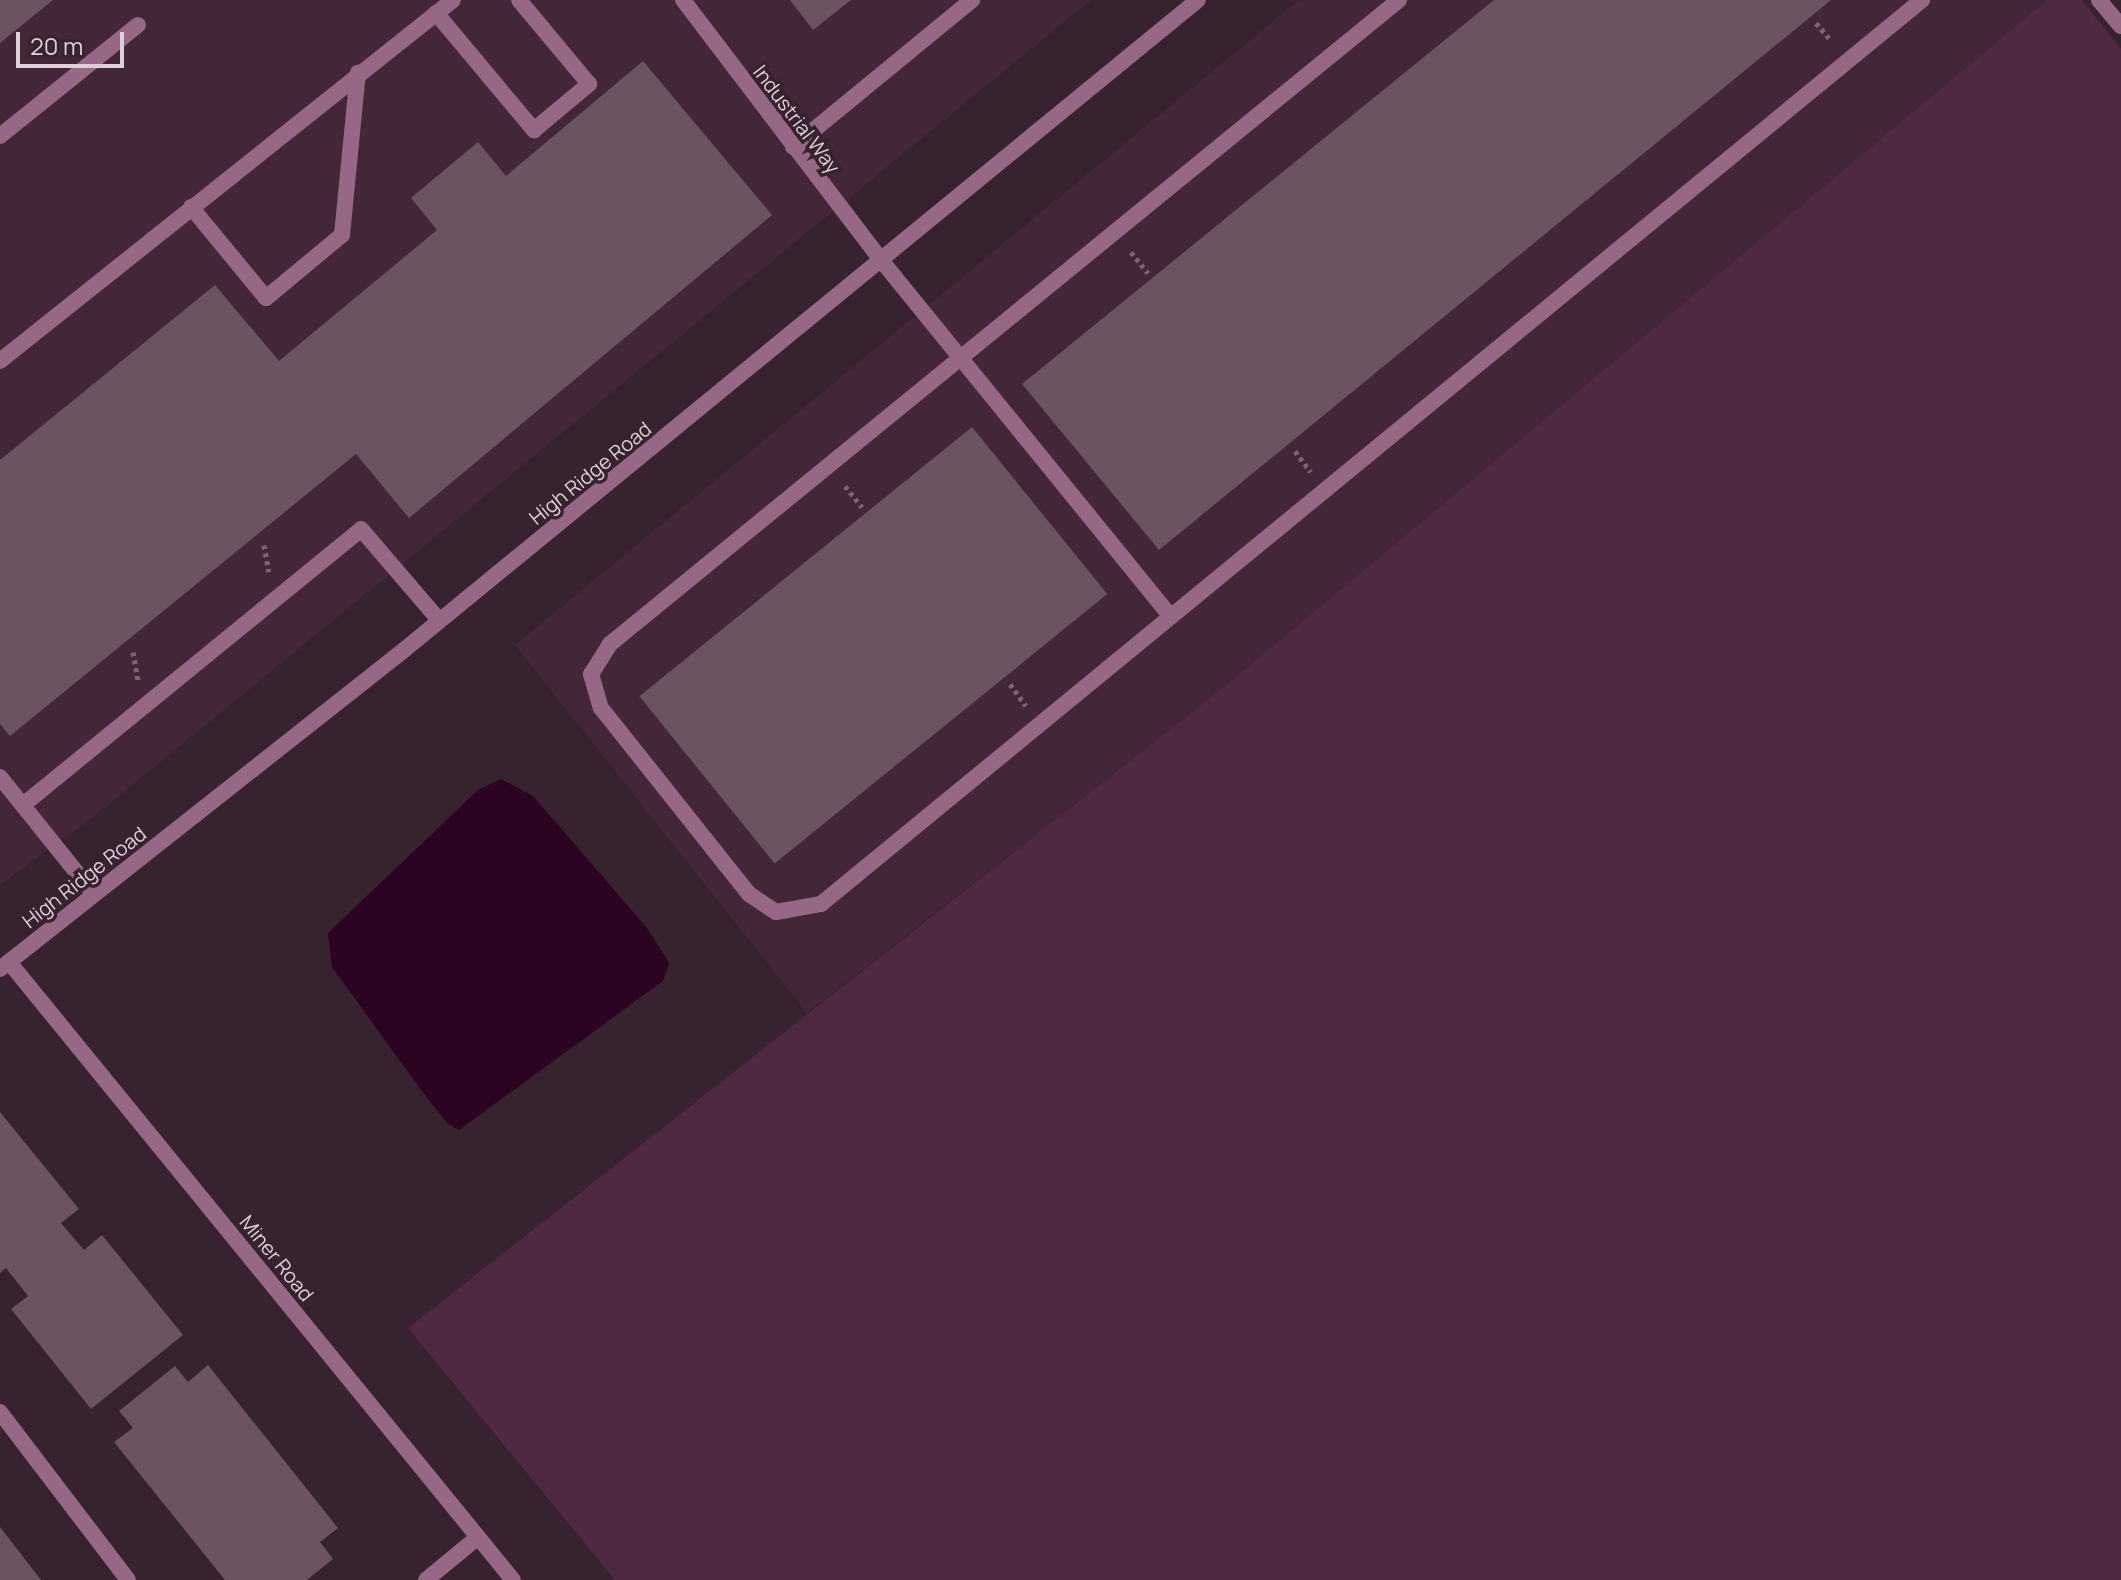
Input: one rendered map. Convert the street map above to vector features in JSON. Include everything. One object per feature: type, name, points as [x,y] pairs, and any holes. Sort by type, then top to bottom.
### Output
[{"type":"street","points":[[0,361],[453,0]]},
{"type":"street","points":[[436,13],[534,130],[589,84],[519,0]]},
{"type":"street","name":"Industrial Way","points":[[683,0],[960,361],[1170,615]]},
{"type":"street","points":[[793,147],[972,0]]},
{"type":"street","name":"High Ridge Road","points":[[4,965],[439,620],[1198,0]]},
{"type":"street","points":[[1399,0],[610,644],[591,674],[601,708],[749,894],[776,912],[821,904],[1922,0]]},
{"type":"street","points":[[2099,0],[2121,26]]},
{"type":"street","points":[[0,136],[138,25]]},
{"type":"street","points":[[191,207],[266,298],[342,235],[358,73]]},
{"type":"street","points":[[23,805],[361,529],[439,620]]},
{"type":"street","points":[[0,777],[94,894]]},
{"type":"street","name":"Miner Road","points":[[4,965],[513,1580]]},
{"type":"street","points":[[0,1412],[128,1580]]},
{"type":"street","points":[[426,1580],[477,1538]]},
{"type":"path","points":[[1816,23],[1835,46]]},
{"type":"path","points":[[1128,248],[1148,273]]},
{"type":"path","points":[[1295,451],[1313,474]]},
{"type":"path","points":[[842,483],[862,507]]},
{"type":"path","points":[[264,545],[271,581]]},
{"type":"path","points":[[133,652],[139,690]]},
{"type":"path","points":[[1010,684],[1029,708]]},
{"type":"shaded area","points":[[0,0],[1091,0],[92,818],[0,885]]},
{"type":"shaded area","points":[[1299,0],[2047,0],[1225,686],[807,1013],[515,645]]},
{"type":"shaded area","points":[[2047,0],[2082,0],[2121,49],[2121,1580],[615,1580],[408,1328],[1225,686]]},
{"type":"shaded area","points":[[501,779],[533,796],[647,928],[669,963],[663,981],[459,1130],[448,1124],[424,1094],[332,967],[328,933],[478,790]]},
{"type":"building","points":[[0,0],[53,0],[0,43]]},
{"type":"building","points":[[790,0],[851,0],[813,30]]},
{"type":"building","points":[[1494,0],[1831,0],[1159,550],[1022,384]]},
{"type":"building","points":[[643,61],[772,215],[409,518],[356,454],[10,736],[0,724],[0,460],[215,285],[279,361],[437,230],[411,198],[478,142],[506,176]]},
{"type":"building","points":[[972,427],[1107,594],[775,863],[639,696]]},
{"type":"building","points":[[0,1112],[79,1209],[61,1223],[84,1250],[102,1235],[183,1335],[91,1409],[11,1309],[28,1296],[6,1268],[0,1273]]},
{"type":"building","points":[[208,1365],[338,1528],[320,1542],[333,1559],[307,1580],[225,1580],[114,1442],[133,1428],[119,1411],[175,1366],[188,1382]]},
{"type":"building","points":[[0,1527],[41,1580],[0,1580]]}]
